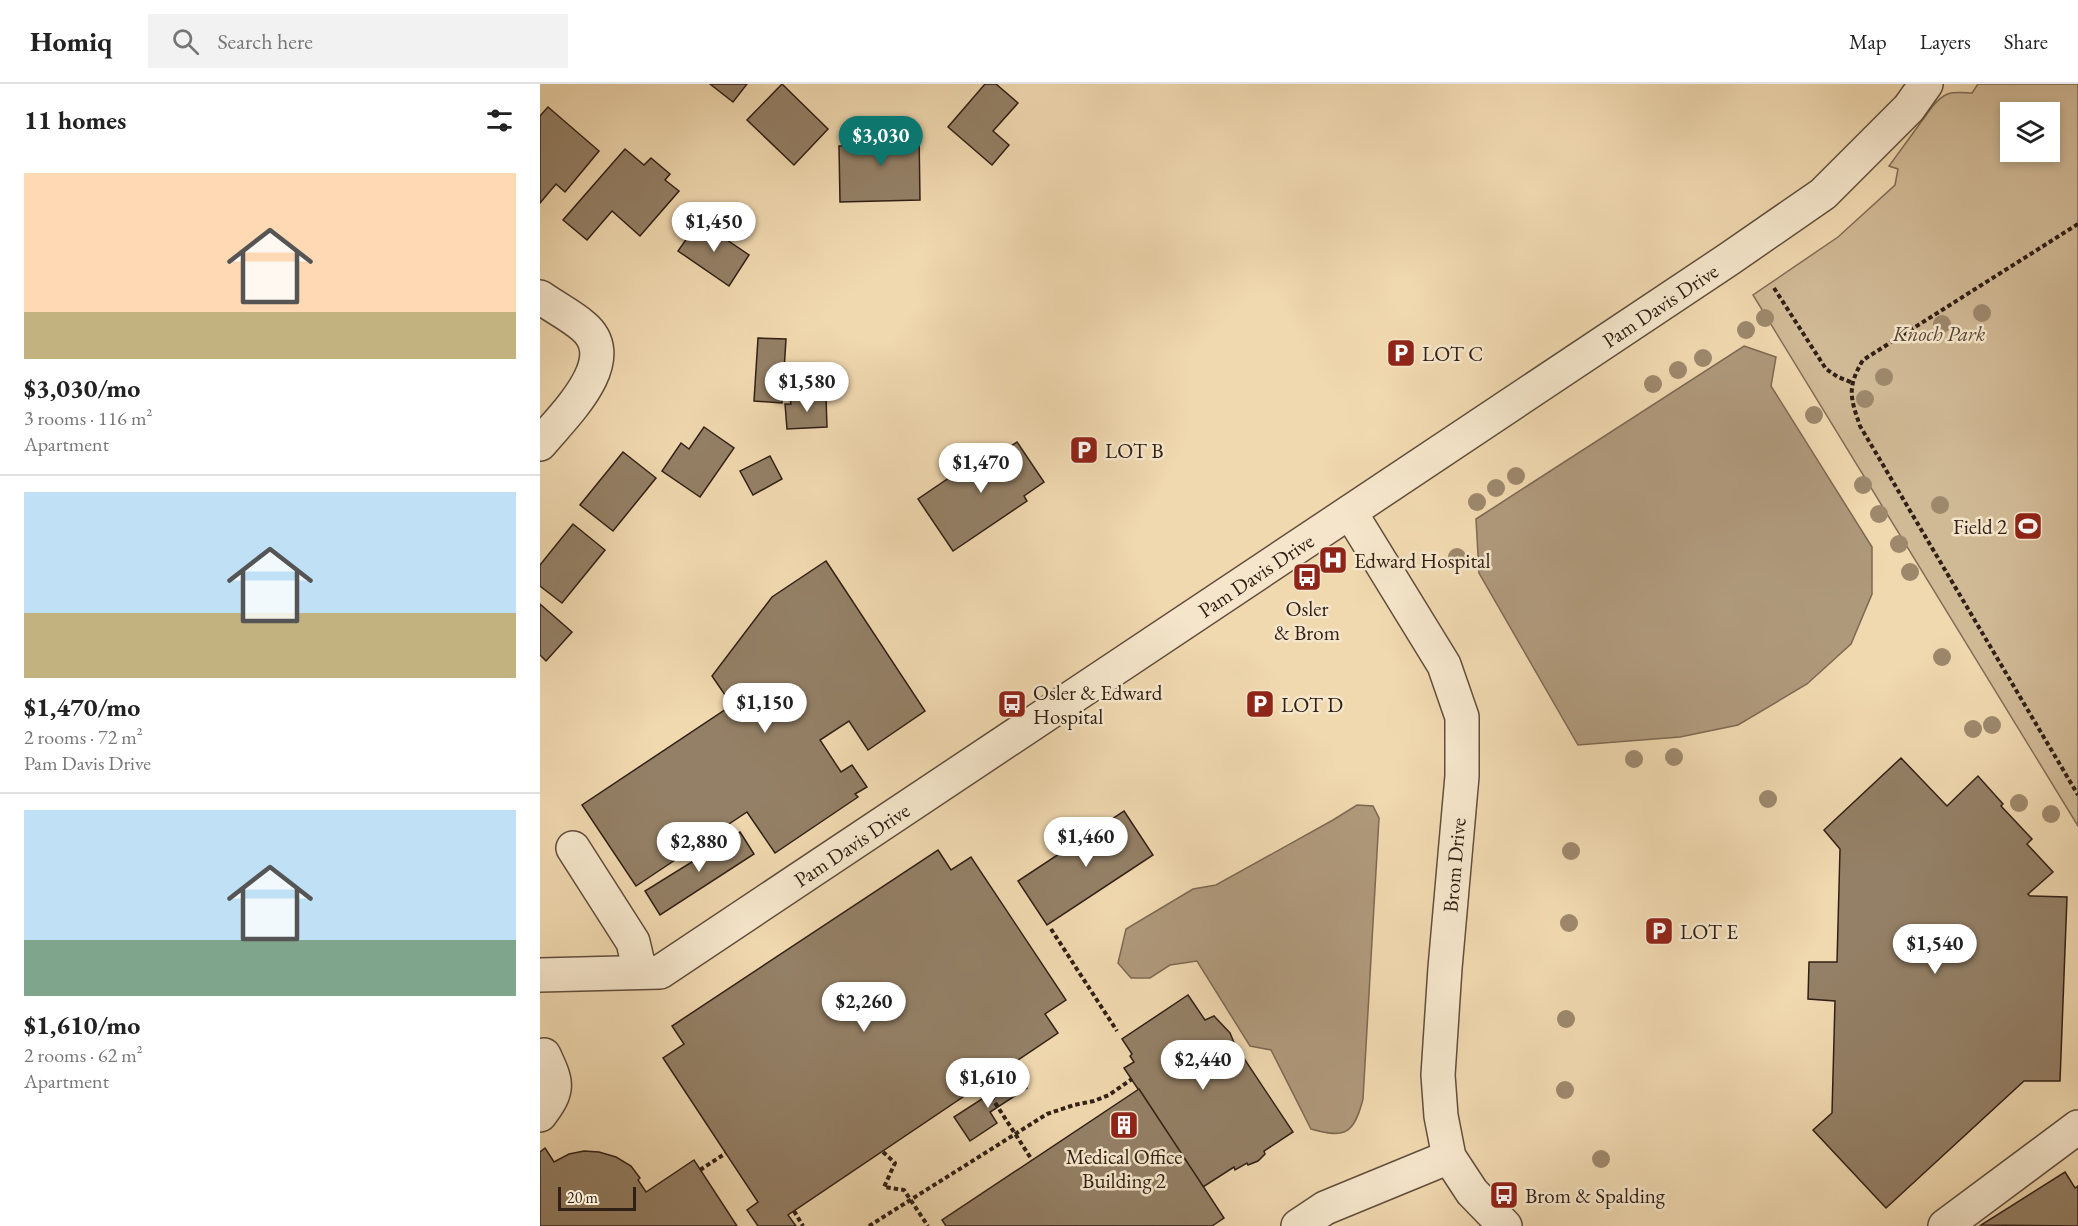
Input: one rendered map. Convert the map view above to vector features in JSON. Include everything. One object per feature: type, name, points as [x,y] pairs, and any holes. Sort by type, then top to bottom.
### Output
[{"type":"street","name":"Pam Davis Drive","points":[[540,975],[660,972],[1729,259],[1822,194],[1909,108],[1926,84]]},
{"type":"street","points":[[540,297],[584,327],[594,339],[597,351],[596,365],[589,381],[540,444]]},
{"type":"street","name":"Brom Drive","points":[[1350,512],[1444,665],[1462,717],[1462,776],[1438,1075],[1441,1116],[1449,1157],[1472,1192],[1505,1226]]},
{"type":"street","points":[[573,848],[633,942],[640,972]]},
{"type":"street","points":[[540,1115],[549,1103],[556,1085],[554,1076],[541,1053]]},
{"type":"street","points":[[1945,1226],[2078,1127]]},
{"type":"street","points":[[1298,1226],[1325,1208],[1449,1157]]},
{"type":"path","points":[[2078,224],[1863,360],[1853,377],[1851,400],[1860,426],[2078,795]]},
{"type":"path","points":[[1774,288],[1826,369],[1853,383]]},
{"type":"path","points":[[1051,929],[1117,1031]]},
{"type":"path","points":[[869,1226],[1047,1114],[1094,1101],[1108,1095],[1132,1079]]},
{"type":"path","points":[[983,1084],[1032,1160]]},
{"type":"path","points":[[883,1152],[895,1163],[884,1187],[904,1190],[928,1226]]},
{"type":"path","points":[[700,1170],[726,1153]]},
{"type":"path","points":[[794,1211],[803,1226]]},
{"type":"green space","name":"Knoch Park","points":[[1978,84],[2078,84],[2078,826],[1753,295],[1838,237],[1895,185],[1898,169],[1889,166],[1937,101],[1950,93],[1972,93]]},
{"type":"shaded area","points":[[1744,346],[1776,357],[1771,386],[1872,547],[1872,594],[1851,644],[1807,684],[1738,725],[1680,737],[1578,745],[1479,573],[1476,519]]},
{"type":"shaded area","points":[[1357,805],[1373,806],[1379,818],[1363,1099],[1352,1127],[1340,1133],[1332,1133],[1311,1129],[1271,1050],[1250,1046],[1197,961],[1170,965],[1150,978],[1131,978],[1118,963],[1126,929],[1193,889],[1216,885]]},
{"type":"building","points":[[710,84],[747,84],[733,102]]},
{"type":"building","points":[[782,84],[828,129],[794,165],[747,120]]},
{"type":"building","points":[[985,84],[996,84],[1018,103],[993,131],[1009,145],[992,165],[948,127]]},
{"type":"building","points":[[548,107],[599,151],[565,192],[556,184],[540,203],[540,116]]},
{"type":"building","points":[[919,130],[920,200],[840,202],[839,146],[859,146],[859,131]]},
{"type":"building","points":[[625,149],[644,165],[651,158],[670,174],[665,180],[679,191],[640,236],[612,211],[587,240],[563,220]]},
{"type":"building","points":[[699,221],[749,255],[729,286],[678,251]]},
{"type":"building","points":[[758,338],[786,339],[782,403],[754,401]]},
{"type":"building","points":[[826,397],[827,427],[787,429],[785,404],[791,404],[790,399]]},
{"type":"building","points":[[704,427],[734,448],[700,497],[662,471],[681,443],[689,449]]},
{"type":"building","points":[[1017,442],[1044,482],[1024,496],[1027,501],[953,551],[918,499],[993,448],[997,455]]},
{"type":"building","points":[[623,452],[656,478],[613,531],[580,505]]},
{"type":"building","points":[[770,456],[782,479],[753,495],[740,471]]},
{"type":"building","points":[[573,524],[605,550],[562,603],[540,586],[540,565]]},
{"type":"building","points":[[826,561],[925,711],[868,750],[849,721],[820,740],[841,772],[852,765],[867,787],[855,794],[858,797],[775,853],[747,812],[636,886],[582,805],[732,705],[712,676],[772,597]]},
{"type":"building","points":[[540,604],[572,632],[546,661],[540,655]]},
{"type":"building","points":[[1901,758],[1947,806],[1978,776],[2003,804],[2001,806],[2032,839],[2027,844],[2053,872],[2028,894],[2030,896],[2067,897],[2060,1081],[2024,1081],[1886,1208],[1813,1130],[1832,1113],[1835,1001],[1808,999],[1809,962],[1837,962],[1840,849],[1824,830]]},
{"type":"building","points":[[1124,811],[1153,855],[1047,925],[1018,881]]},
{"type":"building","points":[[740,832],[754,854],[660,915],[645,891]]},
{"type":"building","points":[[938,850],[951,870],[971,857],[1066,1000],[1045,1014],[1058,1033],[788,1215],[796,1226],[758,1226],[747,1210],[758,1202],[663,1058],[684,1044],[672,1026]]},
{"type":"building","points":[[1188,995],[1205,1020],[1214,1016],[1230,1033],[1235,1045],[1293,1132],[1264,1151],[1265,1154],[1258,1161],[1248,1165],[1247,1163],[1235,1170],[1234,1167],[1203,1187],[1124,1068],[1134,1062],[1130,1056],[1132,1054],[1122,1039]]},
{"type":"building","points":[[1019,1075],[1027,1088],[990,1112],[997,1123],[970,1141],[954,1117]]},
{"type":"building","name":"Medical Office Building 2","points":[[1139,1089],[1224,1218],[1212,1226],[946,1226],[942,1220]]},
{"type":"building","points":[[545,1148],[554,1162],[569,1154],[584,1151],[616,1157],[631,1166],[646,1192],[694,1160],[737,1226],[540,1226],[540,1152]]},
{"type":"building","points":[[2065,1172],[2075,1188],[2078,1186],[2078,1226],[1981,1225]]},
{"type":"place","name":"LOT C","points":[[1401,353]]},
{"type":"place","name":"LOT B","points":[[1084,450]]},
{"type":"place","name":"Field 2","points":[[2028,526]]},
{"type":"place","name":"Edward Hospital","points":[[1333,560]]},
{"type":"place","name":"Osler & Brom","points":[[1307,577]]},
{"type":"place","name":"Osler & Edward Hospital","points":[[1012,704]]},
{"type":"place","name":"LOT D","points":[[1260,704]]},
{"type":"place","name":"LOT E","points":[[1659,931]]},
{"type":"place","name":"Medical Office Building 2","points":[[1124,1125]]},
{"type":"place","name":"Brom & Spalding","points":[[1504,1195]]}]
